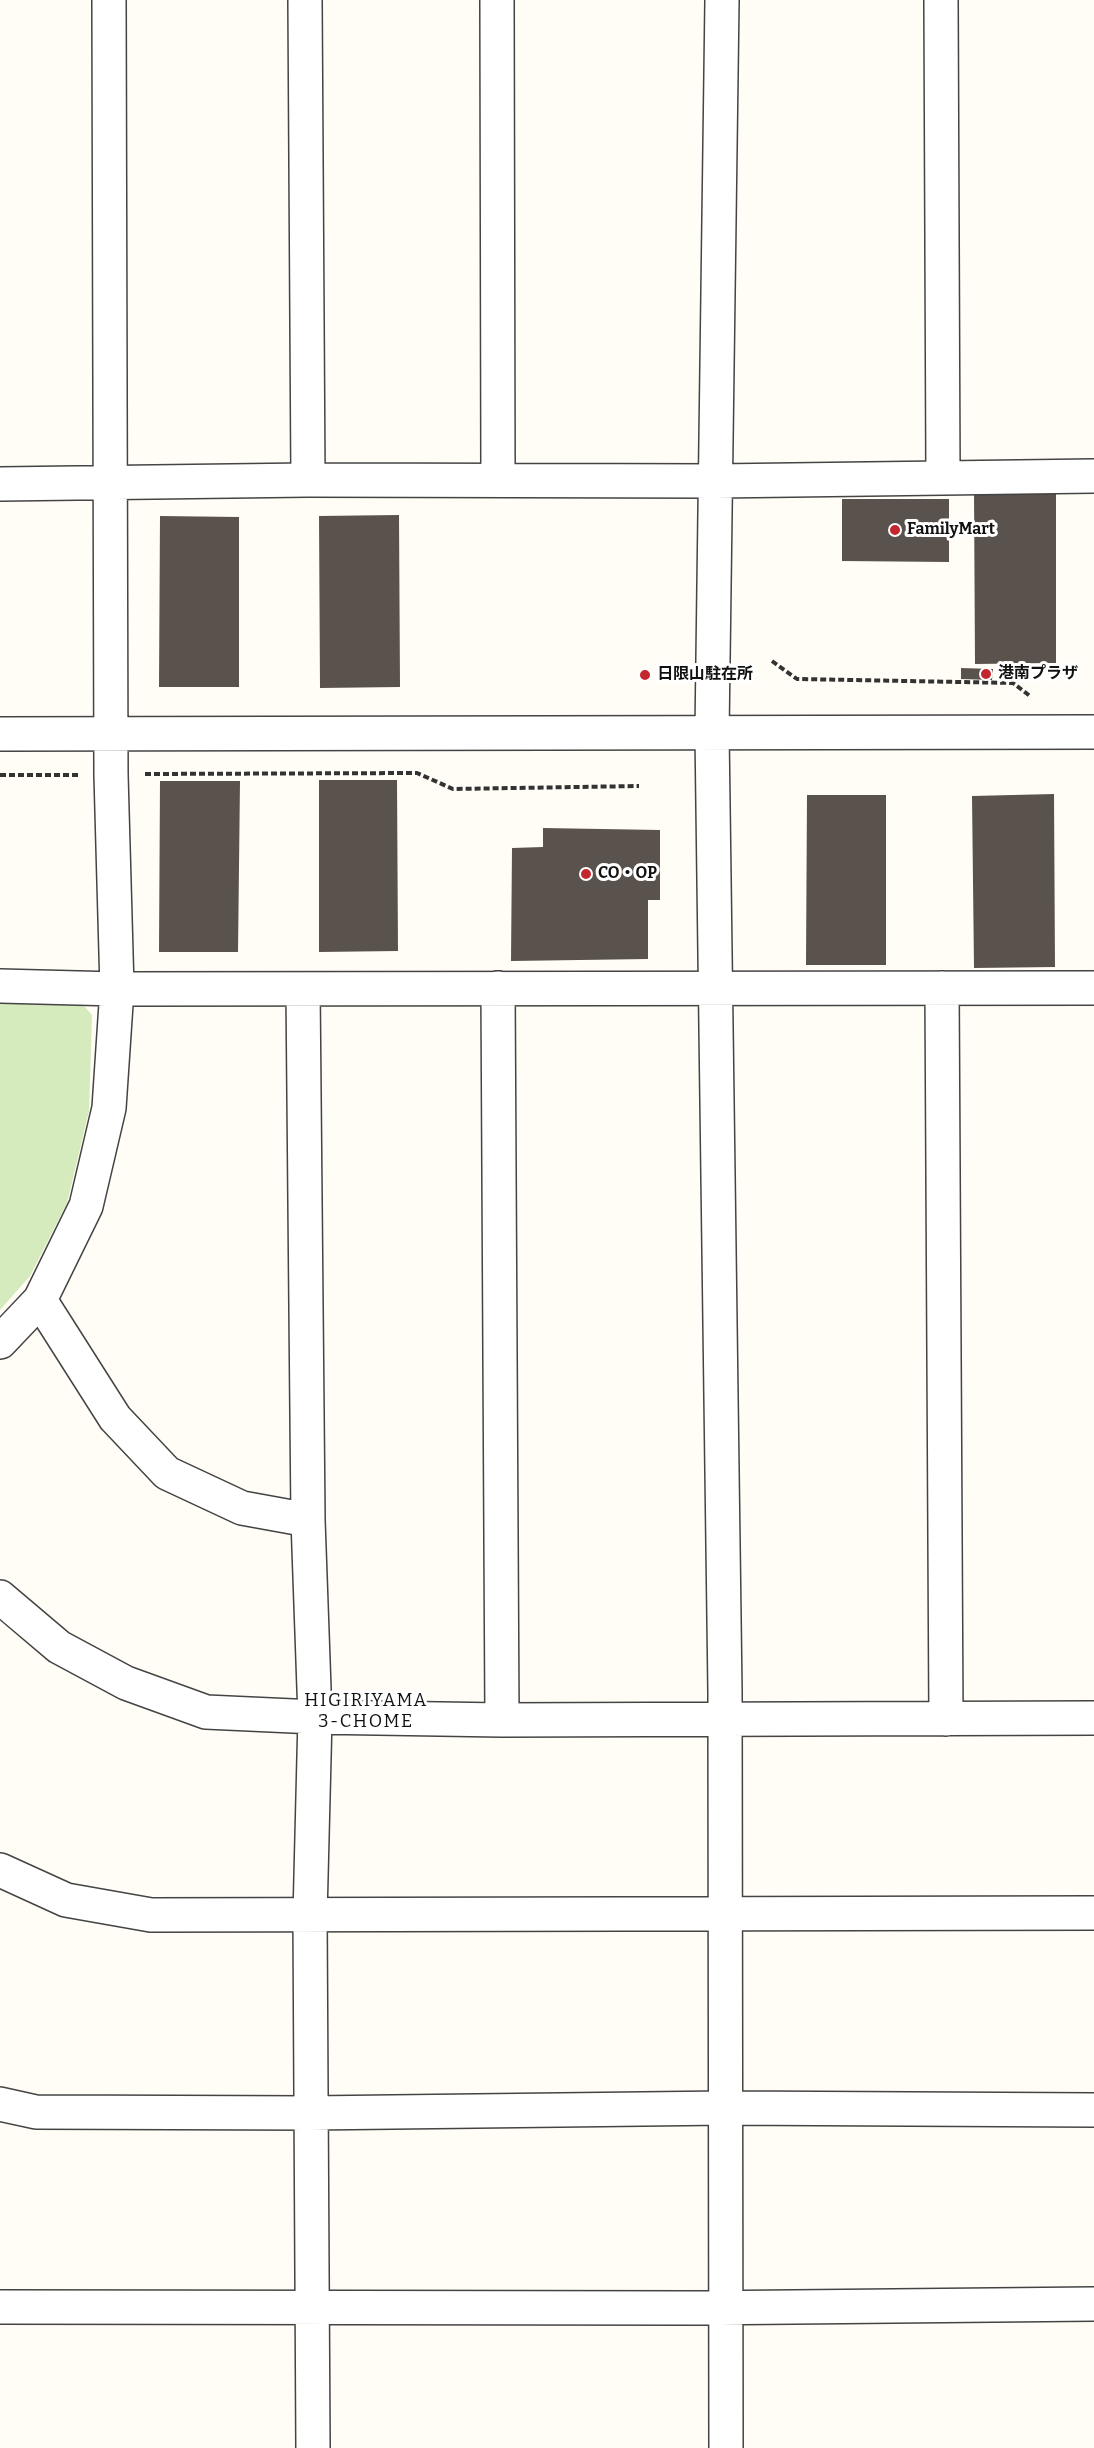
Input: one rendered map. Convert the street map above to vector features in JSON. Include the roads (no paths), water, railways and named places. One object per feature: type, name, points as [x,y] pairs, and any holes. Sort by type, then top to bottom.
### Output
[{"type":"street","points":[[0,1342],[40,1300],[86,1206],[109,1108],[117,989],[111,775],[109,0]]},
{"type":"street","points":[[305,0],[308,480]]},
{"type":"street","points":[[497,0],[498,480]]},
{"type":"street","points":[[722,0],[712,732],[724,1720],[726,2448]]},
{"type":"street","points":[[941,0],[943,477]]},
{"type":"street","points":[[0,484],[308,480],[717,481],[1094,476]]},
{"type":"street","points":[[0,734],[1094,732]]},
{"type":"street","points":[[0,986],[117,989],[1094,988]]},
{"type":"street","points":[[498,988],[502,1720]]},
{"type":"street","points":[[942,988],[946,1719]]},
{"type":"street","points":[[303,989],[308,1520],[315,1717],[310,1916],[313,2448]]},
{"type":"street","points":[[40,1300],[116,1418],[167,1473],[242,1508],[308,1520]]},
{"type":"street","points":[[0,1597],[59,1647],[126,1683],[206,1712],[315,1717],[502,1720],[1094,1719]]},
{"type":"street","points":[[0,1870],[66,1900],[151,1915],[1094,1913]]},
{"type":"street","points":[[0,2104],[36,2112],[310,2113],[726,2108],[1094,2110]]},
{"type":"street","points":[[0,2307],[725,2308],[1094,2304]]},
{"type":"place","name":"FamilyMart","points":[[895,530]]},
{"type":"place","name":"港南プラザ","points":[[986,674]]},
{"type":"place","name":"日限山駐在所","points":[[645,675]]},
{"type":"place","name":"CO・OP","points":[[586,874]]},
{"type":"district","name":"HIGIRIYAMA 3-CHOME","points":[[366,1711]]}]
